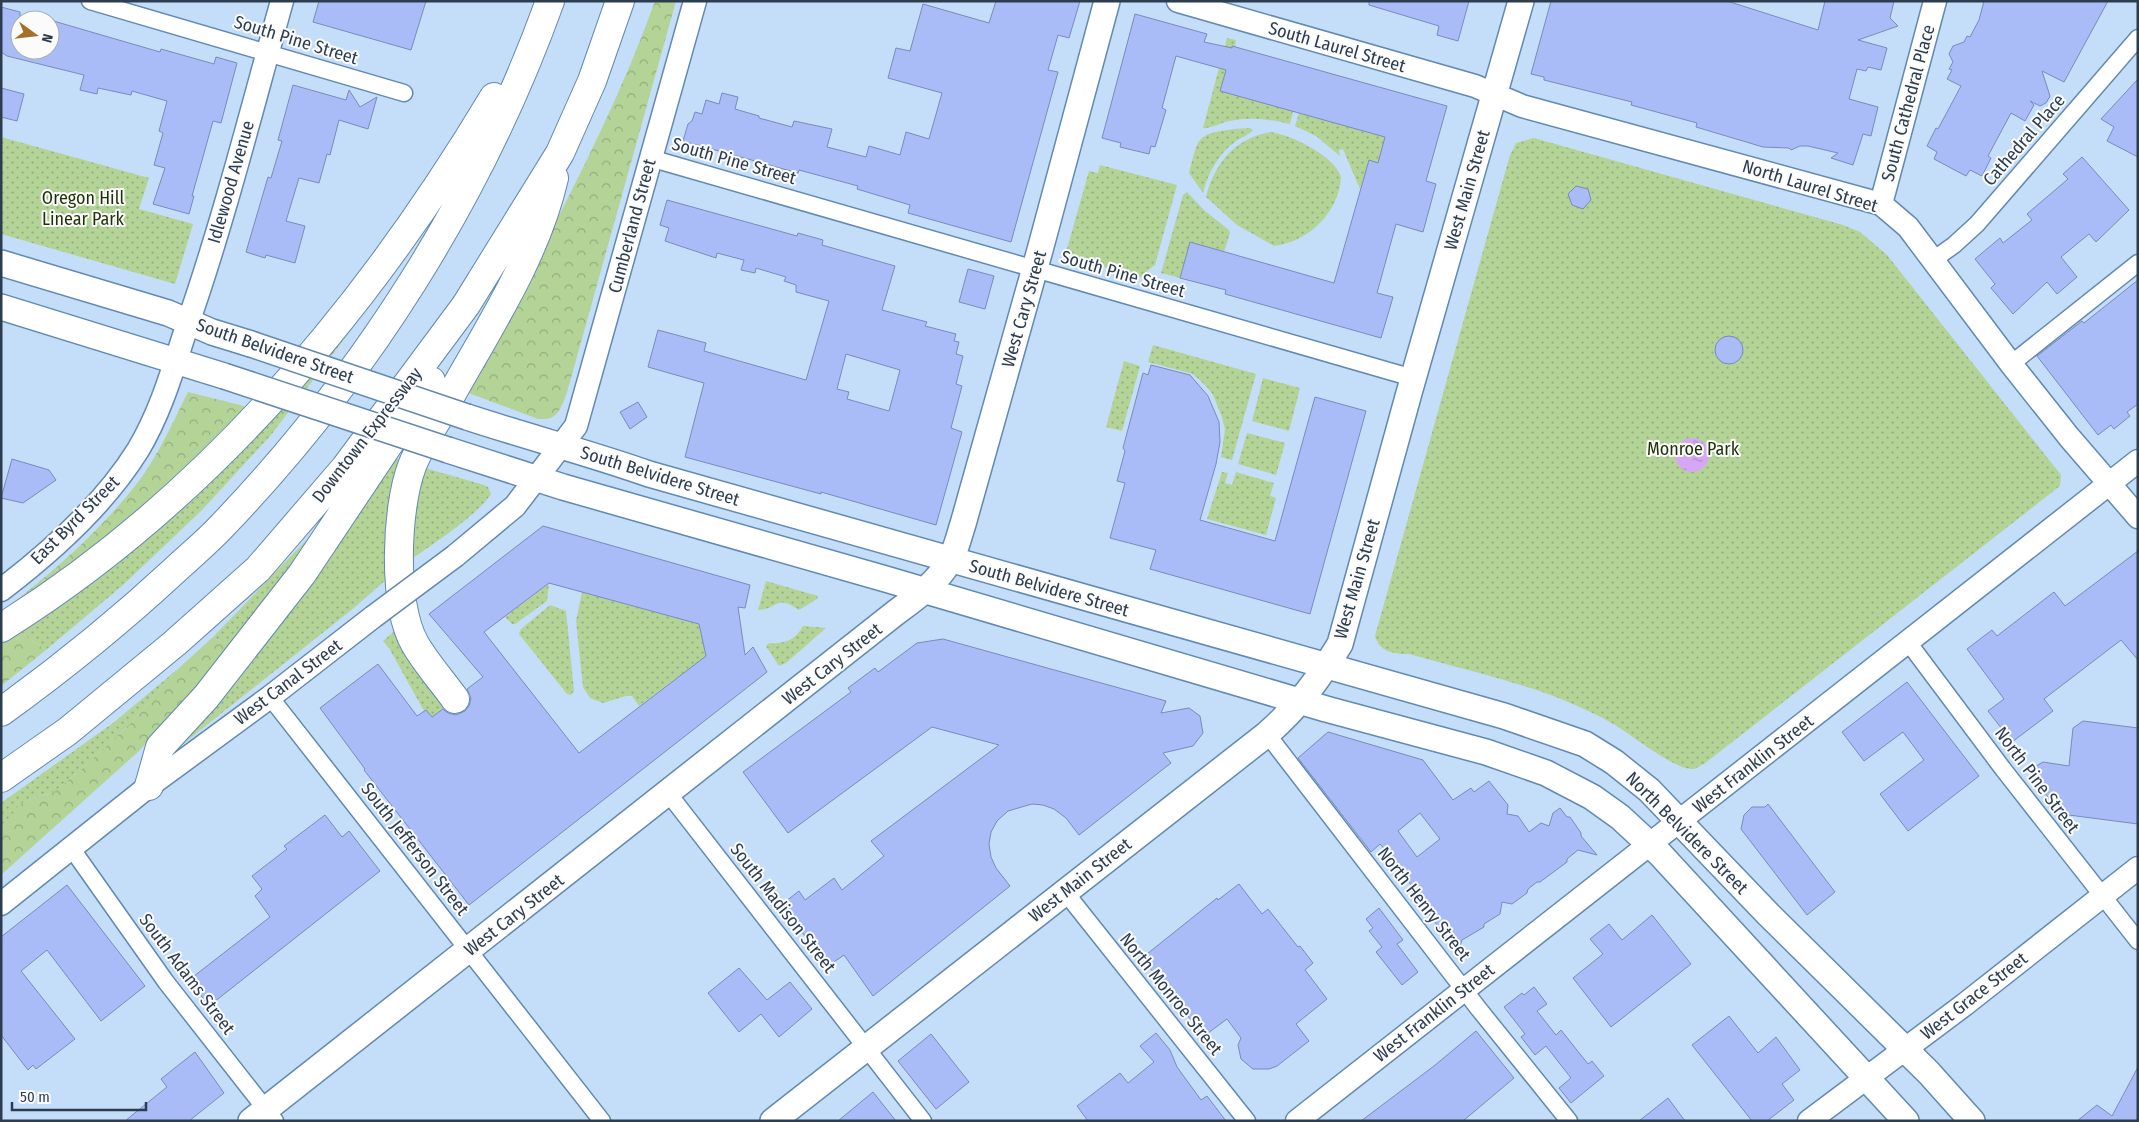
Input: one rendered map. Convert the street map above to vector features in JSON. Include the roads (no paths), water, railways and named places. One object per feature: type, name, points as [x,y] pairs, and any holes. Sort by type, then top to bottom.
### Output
[{"type":"highway","points":[[1,628],[49,598],[94,566],[161,509],[242,432],[305,360],[368,281],[425,204],[468,139],[509,70],[541,1]]},
{"type":"highway","points":[[1,712],[60,669],[119,620],[221,527],[293,447],[346,381],[398,304],[457,206],[532,52],[550,1]]},
{"type":"highway","name":"Downtown Expressway","points":[[1,778],[68,731],[175,643],[258,568],[345,468],[466,305],[560,152],[592,81],[620,1]]},
{"type":"highway","points":[[455,699],[415,643],[404,615],[399,571],[399,542],[403,506],[412,466],[499,310],[527,254],[546,209],[560,152]]},
{"type":"highway","points":[[149,786],[160,747],[206,697],[302,574],[434,377],[444,361],[466,305]]},
{"type":"main road","name":"West Cary Street","points":[[264,1117],[469,950],[924,591],[940,575],[950,560],[961,530],[1035,270],[1107,1]]},
{"type":"main road","name":"West Main Street","points":[[772,1121],[1267,734],[1301,702],[1326,666],[1340,644],[1413,378],[1521,1]]},
{"type":"main road","name":"South Belvidere Street","points":[[1,263],[168,313],[212,332],[467,417],[604,458],[649,474],[1326,666]]},
{"type":"main road","name":"South Belvidere Street","points":[[1,307],[224,376],[536,478],[1301,702]]},
{"type":"main road","name":"North Belvidere Street","points":[[1326,666],[1504,716],[1584,744],[1614,762],[1649,790],[1679,820],[1786,933],[1905,1049],[1972,1121]]},
{"type":"main road","name":"North Belvidere Street","points":[[1301,702],[1486,752],[1546,772],[1592,797],[1620,817],[1649,844],[1906,1121]]},
{"type":"street","name":"South Pine Street","points":[[90,1],[404,93]]},
{"type":"street","name":"Idlewood Avenue","points":[[176,361],[204,278],[282,1]]},
{"type":"street","name":"Cumberland Street","points":[[561,446],[576,426],[695,1]]},
{"type":"street","name":"South Laurel Street","points":[[1178,1],[1474,86],[1495,94]]},
{"type":"street","name":"South Cathedral Place","points":[[1880,204],[1935,1]]},
{"type":"street","name":"Cathedral Place","points":[[1933,260],[1954,245],[1977,224],[2138,38]]},
{"type":"street","name":"North Laurel Street","points":[[1495,94],[1522,106],[1880,204],[1908,227],[2011,364],[2094,468],[2138,516]]},
{"type":"street","name":"South Pine Street","points":[[650,158],[1413,378]]},
{"type":"street","points":[[2011,364],[2138,263]]},
{"type":"street","name":"East Byrd Street","points":[[1,590],[78,522],[101,499],[119,477],[138,450],[161,406],[176,361]]},
{"type":"street","name":"West Canal Street","points":[[1,904],[149,786],[455,556],[515,506],[561,446]]},
{"type":"street","name":"West Franklin Street","points":[[1296,1121],[2138,462]]},
{"type":"street","name":"North Pine Street","points":[[1908,642],[2003,769],[2138,941]]},
{"type":"street","name":"South Jefferson Street","points":[[270,696],[602,1121]]},
{"type":"street","name":"North Henry Street","points":[[1267,734],[1464,989],[1569,1121]]},
{"type":"street","name":"South Madison Street","points":[[668,793],[923,1121]]},
{"type":"street","name":"South Adams Street","points":[[72,849],[264,1117]]},
{"type":"street","name":"West Grace Street","points":[[1809,1121],[1964,1005],[2138,868]]},
{"type":"street","name":"North Monroe Street","points":[[1064,892],[1247,1121]]},
{"type":"water","points":[[1692,438],[1699,439],[1704,443],[1708,448],[1708,462],[1704,467],[1699,471],[1692,472],[1685,471],[1680,467],[1676,462],[1675,455],[1676,448],[1680,443],[1685,439]]},
{"type":"park label","name":"Oregon Hill Linear Park","points":[[83,208]]},
{"type":"park label","name":"Monroe Park","points":[[1693,449]]}]
